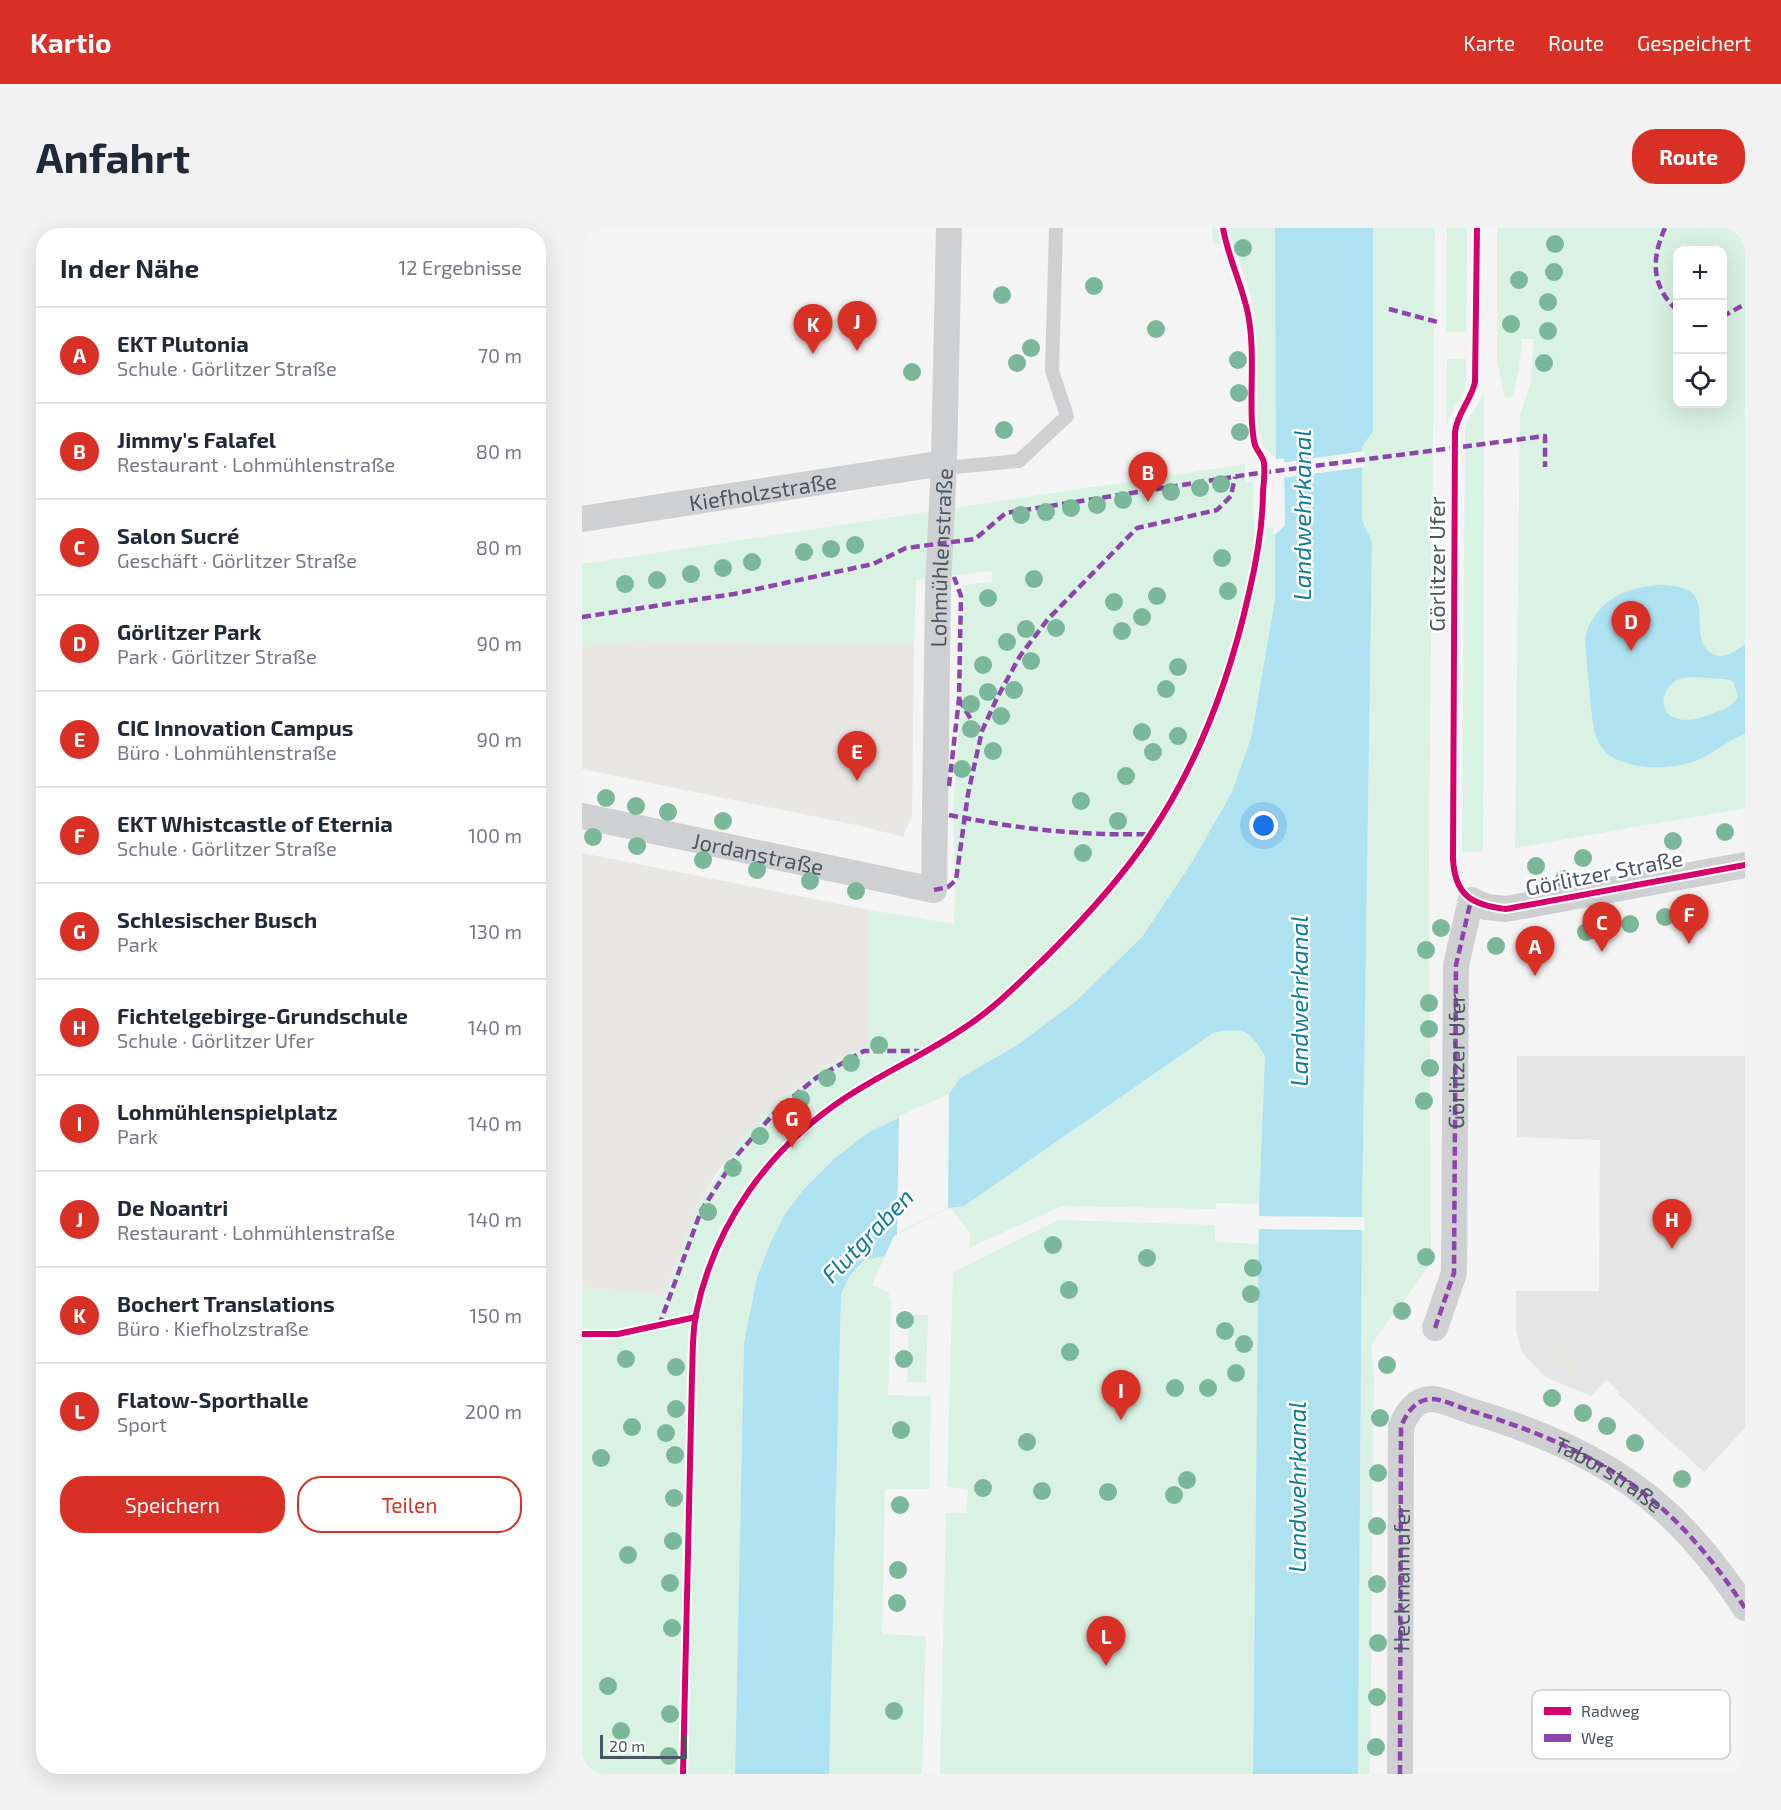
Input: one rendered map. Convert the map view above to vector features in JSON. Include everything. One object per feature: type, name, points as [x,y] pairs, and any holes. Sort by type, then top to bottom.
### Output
[{"type":"street","name":"Lohmühlenstraße","points":[[934,890],[938,587],[944,463],[949,228]]},
{"type":"street","name":"Kiefholzstraße","points":[[582,519],[944,463]]},
{"type":"street","name":"Jordanstraße","points":[[582,816],[934,890]]},
{"type":"street","name":"Görlitzer Straße","points":[[1471,900],[1487,907],[1506,909],[1745,865]]},
{"type":"street","name":"Görlitzer Ufer","points":[[1435,1328],[1454,1273],[1456,965],[1471,900]]},
{"type":"street","name":"Taborstraße","points":[[1432,1399],[1506,1421],[1539,1434],[1577,1451],[1624,1479],[1657,1504],[1684,1530],[1728,1583],[1745,1608]]},
{"type":"street","name":"Heckmannufer","points":[[1400,1774],[1401,1427],[1406,1413],[1420,1402],[1432,1399]]},
{"type":"lane","points":[[944,463],[955,467],[1019,461],[1067,416],[1052,371],[1056,228]]},
{"type":"shaded area","points":[[632,641],[914,644],[912,816],[903,837],[861,826],[582,769],[582,646]]},
{"type":"shaded area","points":[[582,853],[870,910],[870,1043],[824,1067],[784,1096],[719,1170],[698,1205],[664,1296],[582,1287]]},
{"type":"shaded area","points":[[1517,1056],[1745,1056],[1745,1428],[1704,1472],[1618,1394],[1620,1392],[1606,1380],[1591,1396],[1549,1379],[1521,1351],[1516,1328],[1516,1291],[1599,1291],[1600,1140],[1517,1137]]},
{"type":"green space","points":[[1212,228],[1275,228],[1276,459],[1262,445],[1262,437],[1258,431],[1255,313],[1249,289],[1231,240],[1213,245]]},
{"type":"green space","points":[[1373,228],[1435,228],[1429,856],[1431,1257],[1428,1267],[1371,1345],[1374,1376],[1370,1774],[1358,1774],[1362,1215],[1372,542],[1362,520],[1362,446],[1373,431]]},
{"type":"green space","points":[[1447,228],[1467,228],[1466,332],[1446,332]]},
{"type":"green space","points":[[1497,228],[1745,228],[1745,808],[1515,848],[1520,415],[1530,385],[1534,339],[1522,339],[1513,395],[1507,398],[1504,396],[1497,360]]},
{"type":"green space","points":[[1447,359],[1466,359],[1464,388],[1449,417],[1446,429]]},
{"type":"green space","points":[[1484,391],[1483,852],[1462,852],[1465,429]]},
{"type":"green space","points":[[1245,464],[1245,483],[1253,482],[1254,530],[1273,528],[1275,535],[1275,600],[1251,738],[1232,792],[1192,862],[1142,937],[1076,1001],[1019,1044],[960,1078],[949,1094],[869,1132],[770,1244],[757,1277],[744,1343],[735,1774],[582,1774],[582,1287],[664,1296],[698,1205],[743,1137],[784,1096],[824,1067],[869,1043],[870,910],[954,924],[953,809],[961,707],[963,585],[992,582],[992,571],[916,580],[914,644],[632,641],[582,646],[582,564]]},
{"type":"green space","points":[[1236,1029],[1255,1039],[1265,1055],[1259,1204],[1216,1203],[1215,1209],[1062,1206],[969,1248],[970,1234],[952,1209],[948,1208],[964,1206],[1213,1033]]},
{"type":"green space","points":[[1059,1220],[1215,1225],[1215,1242],[1259,1244],[1253,1774],[940,1774],[946,1513],[966,1513],[968,1489],[947,1487],[953,1272]]},
{"type":"green space","points":[[885,1256],[872,1285],[888,1292],[891,1302],[888,1395],[931,1396],[929,1489],[885,1489],[882,1634],[926,1636],[922,1774],[829,1774],[841,1294],[850,1277],[864,1260]]},
{"type":"green space","points":[[909,1315],[928,1315],[926,1383],[907,1382]]},
{"type":"sand","points":[[1563,1337],[1570,1340],[1572,1349],[1581,1347],[1587,1351],[1587,1355],[1575,1360],[1576,1372],[1573,1375],[1569,1374],[1564,1363],[1556,1364],[1549,1361],[1550,1357],[1562,1352],[1560,1339]]},
{"type":"water","points":[[1275,228],[1373,228],[1373,431],[1362,447],[1362,520],[1372,542],[1362,1215],[1358,1774],[1253,1774],[1259,1204],[1265,1056],[1249,1035],[1231,1030],[1213,1033],[964,1206],[948,1208],[894,1236],[885,1256],[864,1260],[850,1276],[841,1294],[829,1774],[735,1774],[744,1343],[757,1277],[770,1244],[784,1216],[803,1190],[834,1159],[869,1132],[949,1094],[960,1078],[1019,1044],[1076,1001],[1142,937],[1192,862],[1232,792],[1251,738],[1275,600],[1275,535],[1285,525],[1284,458],[1276,459]]},
{"type":"water","points":[[1649,586],[1679,587],[1694,595],[1699,609],[1702,641],[1711,653],[1724,656],[1745,644],[1745,734],[1700,759],[1673,766],[1639,766],[1612,757],[1599,743],[1593,722],[1585,637],[1590,624],[1597,613],[1614,598],[1625,592]],"holes":[[[1694,677],[1733,681],[1738,696],[1726,708],[1691,720],[1675,718],[1665,710],[1664,697],[1674,682],[1682,678]]]},
{"type":"pier","points":[[1365,451],[1365,467],[1281,478],[1281,463]]},
{"type":"pier","points":[[949,1094],[948,1208],[897,1234],[899,1116]]},
{"type":"pier","points":[[1256,1216],[1365,1217],[1365,1230],[1256,1229]]},
{"type":"marked path","points":[[1665,228],[1657,251],[1656,272],[1658,282],[1673,306]]},
{"type":"marked path","points":[[1727,314],[1745,304]]},
{"type":"marked path","points":[[1389,309],[1441,323]]},
{"type":"marked path","points":[[582,617],[734,594],[873,564],[906,548],[975,539],[1006,513],[1245,475],[1545,436],[1545,467]]},
{"type":"marked path","points":[[934,890],[948,887],[956,880],[968,794],[982,731],[1020,656],[1048,619],[1137,528],[1217,510],[1231,496],[1235,477]]},
{"type":"marked path","points":[[949,786],[959,699],[961,596],[954,577]]},
{"type":"marked path","points":[[959,699],[973,723],[982,731]]},
{"type":"marked path","points":[[949,815],[1050,830],[1099,834],[1151,834]]},
{"type":"marked path","points":[[1435,1328],[1454,1273],[1456,965],[1471,900]]},
{"type":"marked path","points":[[659,1326],[701,1211],[738,1154],[778,1109],[816,1078],[864,1051],[921,1051]]},
{"type":"marked path","points":[[1400,1774],[1401,1427],[1416,1404],[1432,1399],[1441,1400],[1545,1437],[1615,1473],[1657,1504],[1694,1540],[1745,1608]]},
{"type":"cycle path","points":[[683,1774],[694,1329],[704,1281],[716,1250],[749,1191],[792,1140],[845,1098],[975,1020],[997,1003],[1089,913],[1127,867],[1168,807],[1198,749],[1222,688],[1255,568],[1261,530],[1264,470],[1263,460],[1255,445],[1253,435],[1251,341],[1248,314],[1223,228]]},
{"type":"cycle path","points":[[1477,228],[1475,382],[1458,419],[1455,432],[1453,859],[1457,881],[1461,890],[1474,901],[1506,909],[1745,865]]},
{"type":"cycle path","points":[[582,1334],[618,1334],[696,1317]]},
{"type":"place","name":"De Noantri","points":[[857,351]]},
{"type":"place","name":"Bochert Translations","points":[[813,354]]},
{"type":"place","name":"Jimmy's Falafel","points":[[1148,502]]},
{"type":"place","name":"Görlitzer Park","points":[[1631,651]]},
{"type":"place","name":"CIC Innovation Campus","points":[[857,781]]},
{"type":"place","name":"EKT Whistcastle of Eternia","points":[[1689,944]]},
{"type":"place","name":"Salon Sucré","points":[[1602,952]]},
{"type":"place","name":"EKT Plutonia","points":[[1535,976]]},
{"type":"place","name":"Schlesischer Busch","points":[[792,1148]]},
{"type":"place","name":"Fichtelgebirge-Grundschule","points":[[1672,1249]]},
{"type":"place","name":"Lohmühlenspielplatz","points":[[1121,1420]]},
{"type":"place","name":"Flatow-Sporthalle","points":[[1106,1666]]},
{"type":"water label","name":"Landwehrkanal","points":[[1301,515]]},
{"type":"water label","name":"Landwehrkanal","points":[[1298,1001]]},
{"type":"water label","name":"Flutgraben","points":[[867,1235]]},
{"type":"water label","name":"Landwehrkanal","points":[[1296,1487]]}]
